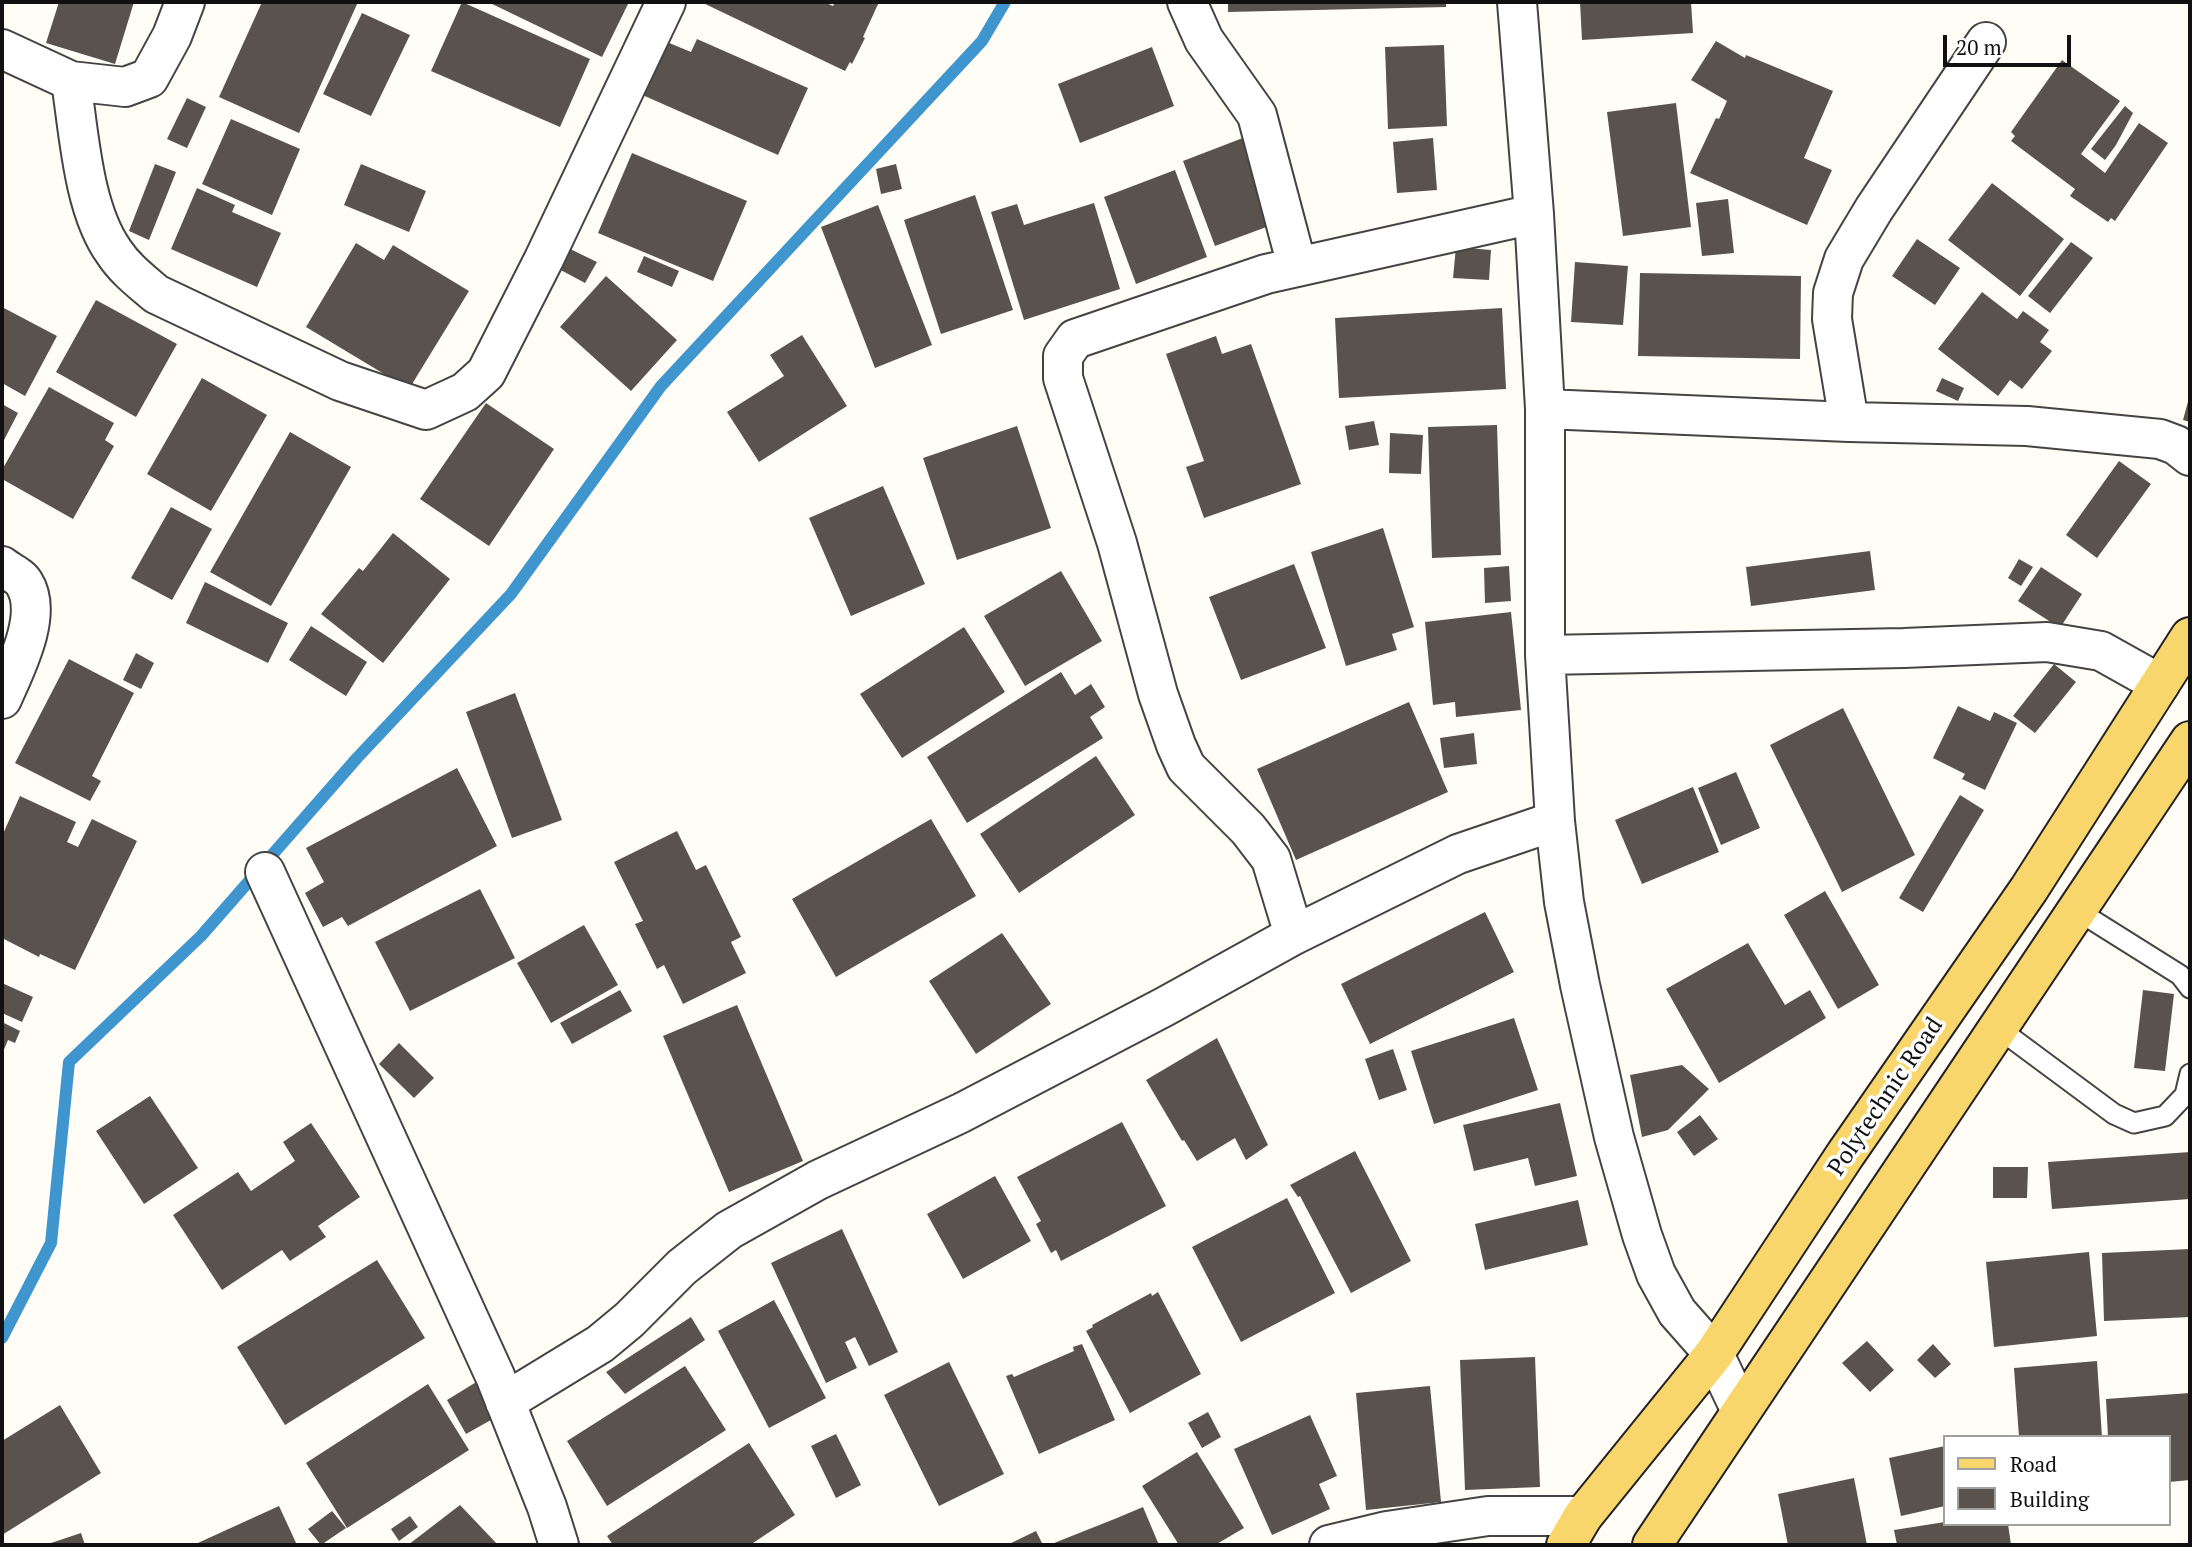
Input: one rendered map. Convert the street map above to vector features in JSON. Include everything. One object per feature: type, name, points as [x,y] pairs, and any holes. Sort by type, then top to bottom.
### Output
[{"type":"main road","name":"Polytechnic Road","points":[[1575,1531],[1714,1354],[1844,1155],[2029,889],[2190,637]]},
{"type":"main road","points":[[1652,1545],[2190,741]]},
{"type":"street","points":[[2,49],[71,81],[125,87],[149,78],[172,36],[185,2]]},
{"type":"street","points":[[71,81],[91,204],[113,251],[132,273],[156,294],[340,381],[426,410],[465,393],[486,373],[544,259],[666,2]]},
{"type":"street","points":[[1187,2],[1204,40],[1257,116],[1297,267]]},
{"type":"street","points":[[1517,2],[1534,214],[1545,408],[1545,656],[1555,821],[1564,902],[1614,1137],[1642,1235],[1656,1274],[1677,1312],[1714,1354],[1741,1410]]},
{"type":"street","points":[[1849,422],[1832,320],[1833,293],[1844,259],[1874,209],[1986,41]]},
{"type":"street","points":[[1294,934],[1271,859],[1248,828],[1186,767],[1177,745],[1158,694],[1117,543],[1063,378],[1063,356],[1075,339],[1266,274],[1534,214]]},
{"type":"street","points":[[1545,408],[1849,422],[2027,426],[2160,439],[2176,445],[2190,456]]},
{"type":"street","points":[[2,566],[23,581],[33,607],[28,630],[2,699]]},
{"type":"street","points":[[1545,656],[2047,642],[2101,651],[2160,684]]},
{"type":"street","points":[[505,1402],[600,1344],[629,1320],[682,1267],[729,1230],[818,1180],[961,1113],[1164,1007],[1294,934],[1458,854],[1555,821]]},
{"type":"street","points":[[265,872],[505,1402],[547,1507],[559,1545]]},
{"type":"street","points":[[1329,1545],[1387,1531],[1488,1517],[1575,1531]]},
{"type":"lane","points":[[2078,911],[2180,975],[2190,988]]},
{"type":"lane","points":[[1998,1028],[2114,1114],[2134,1123],[2165,1116],[2185,1095],[2190,1074]]},
{"type":"building","points":[[59,2],[134,2],[115,64],[46,43]]},
{"type":"building","points":[[262,2],[358,2],[299,133],[219,97]]},
{"type":"building","points":[[462,2],[590,59],[560,127],[431,71]]},
{"type":"building","points":[[488,2],[629,2],[602,57]]},
{"type":"building","points":[[701,2],[824,2],[833,6],[835,2],[879,2],[863,37],[865,38],[852,64],[850,62],[845,71]]},
{"type":"building","points":[[1228,2],[1446,2],[1446,7],[1228,12]]},
{"type":"building","points":[[1580,2],[1691,2],[1693,33],[1582,40]]},
{"type":"building","points":[[362,13],[410,35],[371,116],[323,94]]},
{"type":"building","points":[[697,39],[808,88],[778,155],[638,93],[662,40],[691,52]]},
{"type":"building","points":[[1716,41],[1745,58],[1746,55],[1833,91],[1804,158],[1832,170],[1807,225],[1690,173],[1727,101],[1691,80]]},
{"type":"building","points":[[1444,45],[1447,126],[1388,129],[1385,47]]},
{"type":"building","points":[[1152,47],[1174,106],[1080,143],[1058,84]]},
{"type":"building","points":[[2062,60],[2120,101],[2081,154],[2105,173],[2139,123],[2168,143],[2115,221],[2111,218],[2108,222],[2070,196],[2075,189],[2011,141],[2015,136],[2011,132]]},
{"type":"building","points":[[187,98],[206,107],[187,148],[167,139]]},
{"type":"building","points":[[1676,103],[1691,227],[1623,236],[1607,112]]},
{"type":"building","points":[[2125,106],[2133,113],[2105,160],[2091,149]]},
{"type":"building","points":[[231,119],[300,149],[272,215],[202,184]]},
{"type":"building","points":[[1248,136],[1280,222],[1215,246],[1183,161]]},
{"type":"building","points":[[1433,138],[1437,190],[1397,193],[1393,142]]},
{"type":"building","points":[[632,153],[747,201],[713,281],[598,233]]},
{"type":"building","points":[[155,164],[176,172],[149,240],[129,231]]},
{"type":"building","points":[[361,164],[426,191],[409,232],[344,205]]},
{"type":"building","points":[[896,164],[902,189],[881,194],[876,169]]},
{"type":"building","points":[[1175,170],[1207,257],[1136,284],[1104,197]]},
{"type":"building","points":[[1992,183],[2064,239],[2020,296],[1948,240]]},
{"type":"building","points":[[197,188],[235,205],[232,212],[281,233],[257,287],[171,249]]},
{"type":"building","points":[[975,195],[1013,310],[941,334],[904,220]]},
{"type":"building","points":[[1728,199],[1734,253],[1702,256],[1696,203]]},
{"type":"building","points":[[1094,203],[1120,289],[1024,320],[991,212],[1017,204],[1024,225]]},
{"type":"building","points":[[878,205],[932,345],[875,368],[821,227]]},
{"type":"building","points":[[1917,239],[1960,268],[1935,305],[1892,276]]},
{"type":"building","points":[[2071,242],[2093,258],[2050,313],[2028,296]]},
{"type":"building","points":[[356,243],[384,260],[393,245],[469,291],[409,389],[306,327]]},
{"type":"building","points":[[1456,247],[1491,250],[1489,280],[1453,278]]},
{"type":"building","points":[[568,248],[597,262],[585,283],[557,268]]},
{"type":"building","points":[[644,256],[679,271],[672,287],[637,272]]},
{"type":"building","points":[[1575,262],[1628,266],[1623,325],[1571,322]]},
{"type":"building","points":[[1640,273],[1801,276],[1800,359],[1638,356]]},
{"type":"building","points":[[606,276],[677,340],[631,391],[560,327]]},
{"type":"building","points":[[1982,292],[2017,319],[2023,311],[2049,330],[2040,342],[2052,351],[2022,389],[2010,380],[1998,396],[1938,349]]},
{"type":"building","points":[[96,300],[177,344],[136,417],[56,372]]},
{"type":"building","points":[[2,307],[57,336],[25,396],[2,383]]},
{"type":"building","points":[[1502,308],[1506,389],[1339,398],[1335,318]]},
{"type":"building","points":[[802,335],[847,406],[759,462],[727,412],[784,376],[770,355]]},
{"type":"building","points":[[1216,336],[1222,354],[1251,344],[1301,484],[1204,518],[1186,467],[1204,461],[1166,354]]},
{"type":"building","points":[[202,378],[267,415],[211,511],[147,474]]},
{"type":"building","points":[[1942,378],[1964,388],[1958,401],[1936,391]]},
{"type":"building","points":[[49,387],[114,423],[105,440],[114,446],[73,519],[2,479],[2,470]]},
{"type":"building","points":[[2190,398],[2190,422],[2183,420]]},
{"type":"building","points":[[486,403],[554,449],[489,546],[420,499]]},
{"type":"building","points":[[2,404],[18,413],[2,444]]},
{"type":"building","points":[[1374,421],[1379,445],[1349,450],[1345,426]]},
{"type":"building","points":[[1497,425],[1501,555],[1432,558],[1428,427]]},
{"type":"building","points":[[1017,426],[1051,528],[957,560],[923,458]]},
{"type":"building","points":[[290,432],[351,467],[271,606],[210,572]]},
{"type":"building","points":[[1390,433],[1423,435],[1421,474],[1389,473]]},
{"type":"building","points":[[2119,461],[2151,484],[2097,558],[2066,535]]},
{"type":"building","points":[[883,486],[925,584],[851,616],[809,518]]},
{"type":"building","points":[[171,507],[212,529],[172,600],[131,578]]},
{"type":"building","points":[[1383,528],[1414,627],[1392,634],[1397,650],[1346,666],[1311,552]]},
{"type":"building","points":[[393,533],[450,579],[383,663],[321,614],[359,568],[363,571]]},
{"type":"building","points":[[1870,551],[1875,590],[1751,606],[1746,567]]},
{"type":"building","points":[[2019,559],[2033,567],[2021,586],[2008,578]]},
{"type":"building","points":[[1294,564],[1326,648],[1241,680],[1209,597]]},
{"type":"building","points":[[1509,566],[1511,601],[1485,603],[1484,568]]},
{"type":"building","points":[[2041,567],[2082,594],[2060,628],[2018,601]]},
{"type":"building","points":[[1061,571],[1102,641],[1025,686],[984,616]]},
{"type":"building","points":[[205,582],[288,623],[268,663],[186,623]]},
{"type":"building","points":[[1511,612],[1521,710],[1456,717],[1455,702],[1433,705],[1425,622]]},
{"type":"building","points":[[311,626],[367,662],[346,696],[289,660]]},
{"type":"building","points":[[964,627],[1005,692],[902,758],[860,694]]},
{"type":"building","points":[[136,653],[154,663],[141,689],[123,680]]},
{"type":"building","points":[[69,659],[134,693],[92,776],[101,781],[90,801],[15,763]]},
{"type":"building","points":[[2054,664],[2076,682],[2035,733],[2013,716]]},
{"type":"building","points":[[1061,672],[1075,695],[1091,684],[1105,707],[1090,717],[1103,738],[967,823],[927,757]]},
{"type":"building","points":[[515,693],[562,820],[512,838],[466,712]]},
{"type":"building","points":[[1409,702],[1448,792],[1296,860],[1257,769]]},
{"type":"building","points":[[1958,706],[1990,721],[1994,712],[2017,723],[1985,790],[1962,779],[1965,774],[1933,758]]},
{"type":"building","points":[[1843,708],[1915,855],[1842,892],[1770,745]]},
{"type":"building","points":[[1474,733],[1477,764],[1444,768],[1440,738]]},
{"type":"building","points":[[1096,756],[1135,815],[1019,893],[980,834]]},
{"type":"building","points":[[457,768],[497,846],[348,926],[342,917],[323,927],[305,893],[324,882],[306,848]]},
{"type":"building","points":[[1736,772],[1760,828],[1721,845],[1698,788]]},
{"type":"building","points":[[1693,787],[1719,852],[1642,884],[1615,820]]},
{"type":"building","points":[[1960,795],[1984,810],[1923,912],[1899,898]]},
{"type":"building","points":[[20,796],[76,822],[67,842],[78,847],[92,819],[137,841],[75,970],[40,954],[39,957],[2,938],[2,836]]},
{"type":"building","points":[[931,819],[976,896],[836,977],[792,899]]},
{"type":"building","points":[[677,831],[696,870],[706,865],[741,937],[731,942],[746,973],[683,1004],[664,965],[657,969],[635,924],[643,921],[614,862]]},
{"type":"building","points":[[480,889],[515,958],[410,1011],[375,942]]},
{"type":"building","points":[[1825,891],[1879,985],[1838,1009],[1784,915]]},
{"type":"building","points":[[1485,912],[1514,972],[1370,1044],[1341,984]]},
{"type":"building","points":[[584,925],[618,985],[551,1023],[517,963]]},
{"type":"building","points":[[1002,933],[1051,1004],[976,1054],[929,981]]},
{"type":"building","points":[[1748,943],[1785,1005],[1810,990],[1826,1018],[1719,1083],[1666,989]]},
{"type":"building","points":[[2,983],[33,997],[22,1022],[2,1013]]},
{"type":"building","points":[[620,990],[632,1011],[572,1044],[560,1023]]},
{"type":"building","points":[[2143,990],[2174,994],[2165,1071],[2134,1068]]},
{"type":"building","points":[[737,1005],[803,1161],[729,1192],[663,1036]]},
{"type":"building","points":[[1514,1018],[1538,1090],[1434,1124],[1411,1051]]},
{"type":"building","points":[[2,1022],[20,1031],[15,1043],[8,1040],[2,1054]]},
{"type":"building","points":[[1217,1038],[1268,1145],[1246,1160],[1235,1138],[1197,1161],[1146,1080]]},
{"type":"building","points":[[399,1043],[434,1078],[414,1098],[379,1064]]},
{"type":"building","points":[[1393,1049],[1407,1090],[1379,1100],[1365,1059]]},
{"type":"building","points":[[1682,1065],[1709,1089],[1668,1130],[1642,1137],[1630,1075]]},
{"type":"building","points":[[150,1096],[198,1168],[144,1204],[96,1131]]},
{"type":"building","points":[[1560,1103],[1577,1176],[1535,1186],[1528,1158],[1474,1171],[1463,1125]]},
{"type":"building","points":[[1700,1115],[1718,1139],[1694,1156],[1677,1132]]},
{"type":"building","points":[[1122,1122],[1166,1206],[1061,1261],[1056,1250],[1051,1253],[1036,1224],[1041,1221],[1017,1177]]},
{"type":"building","points":[[311,1123],[360,1197],[318,1226],[326,1237],[290,1261],[282,1250],[222,1290],[173,1215],[238,1172],[251,1191],[295,1161],[283,1142]]},
{"type":"building","points":[[1355,1151],[1411,1261],[1351,1293],[1300,1196],[1298,1197],[1290,1185]]},
{"type":"building","points":[[2190,1152],[2190,1199],[2052,1209],[2048,1162]]},
{"type":"building","points":[[1993,1167],[2028,1167],[2027,1198],[1993,1198]]},
{"type":"building","points":[[995,1176],[1031,1241],[963,1279],[927,1214]]},
{"type":"building","points":[[1287,1198],[1335,1293],[1241,1342],[1192,1247]]},
{"type":"building","points":[[1578,1200],[1588,1245],[1485,1270],[1475,1224]]},
{"type":"building","points":[[842,1229],[898,1352],[869,1366],[855,1337],[845,1342],[857,1368],[826,1383],[771,1263]]},
{"type":"building","points":[[2190,1249],[2190,1317],[2104,1321],[2102,1253]]},
{"type":"building","points":[[2089,1252],[2097,1336],[1994,1347],[1986,1262]]},
{"type":"building","points":[[377,1260],[425,1338],[285,1425],[237,1347]]},
{"type":"building","points":[[1158,1292],[1201,1374],[1130,1413],[1086,1331],[1093,1327],[1092,1325],[1151,1293],[1152,1296]]},
{"type":"building","points":[[774,1300],[826,1398],[769,1428],[718,1331]]},
{"type":"building","points":[[691,1317],[705,1340],[625,1394],[606,1372]]},
{"type":"building","points":[[1867,1341],[1894,1370],[1870,1392],[1842,1363]]},
{"type":"building","points":[[1082,1344],[1115,1420],[1039,1454],[1006,1376],[1012,1374],[1014,1377],[1074,1351],[1073,1347]]},
{"type":"building","points":[[1933,1344],[1951,1364],[1935,1378],[1917,1360]]},
{"type":"building","points":[[1535,1357],[1540,1487],[1465,1490],[1460,1360]]},
{"type":"building","points":[[2097,1361],[2102,1435],[2019,1435],[2014,1368]]},
{"type":"building","points":[[949,1362],[1004,1474],[939,1506],[884,1395]]},
{"type":"building","points":[[685,1366],[726,1430],[607,1506],[567,1441]]},
{"type":"building","points":[[478,1381],[498,1416],[466,1434],[447,1400]]},
{"type":"building","points":[[428,1384],[469,1450],[347,1528],[306,1463]]},
{"type":"building","points":[[1430,1386],[1441,1502],[1366,1510],[1356,1393]]},
{"type":"building","points":[[2190,1393],[2190,1480],[2171,1482],[2171,1435],[2108,1435],[2106,1399]]},
{"type":"building","points":[[60,1405],[101,1473],[2,1535],[2,1441]]},
{"type":"building","points":[[1208,1412],[1221,1437],[1202,1448],[1188,1423]]},
{"type":"building","points":[[1310,1415],[1337,1476],[1319,1484],[1330,1509],[1272,1535],[1234,1449]]},
{"type":"building","points":[[836,1434],[861,1485],[836,1498],[811,1446]]},
{"type":"building","points":[[749,1443],[795,1515],[750,1545],[613,1545],[607,1536]]},
{"type":"building","points":[[1944,1446],[1944,1506],[1901,1516],[1889,1458]]},
{"type":"building","points":[[1197,1452],[1244,1528],[1215,1545],[1179,1545],[1142,1486]]},
{"type":"building","points":[[1854,1478],[1867,1545],[1788,1545],[1778,1494]]},
{"type":"building","points":[[460,1505],[498,1545],[408,1545]]},
{"type":"building","points":[[279,1506],[297,1545],[194,1545],[200,1542]]},
{"type":"building","points":[[1143,1507],[1159,1545],[1049,1545],[1117,1518]]},
{"type":"building","points":[[332,1511],[346,1528],[321,1545],[308,1529]]},
{"type":"building","points":[[410,1516],[418,1527],[399,1541],[391,1529]]},
{"type":"building","points":[[1944,1522],[1944,1526],[2008,1526],[2011,1545],[1897,1545],[1894,1530]]},
{"type":"building","points":[[1036,1531],[1043,1545],[1007,1545]]},
{"type":"building","points":[[81,1533],[85,1545],[45,1545]]},
{"type":"waterway","points":[[2,1338],[51,1243],[69,1062],[201,936],[357,758],[511,594],[661,386],[982,41],[1005,2]]}]
